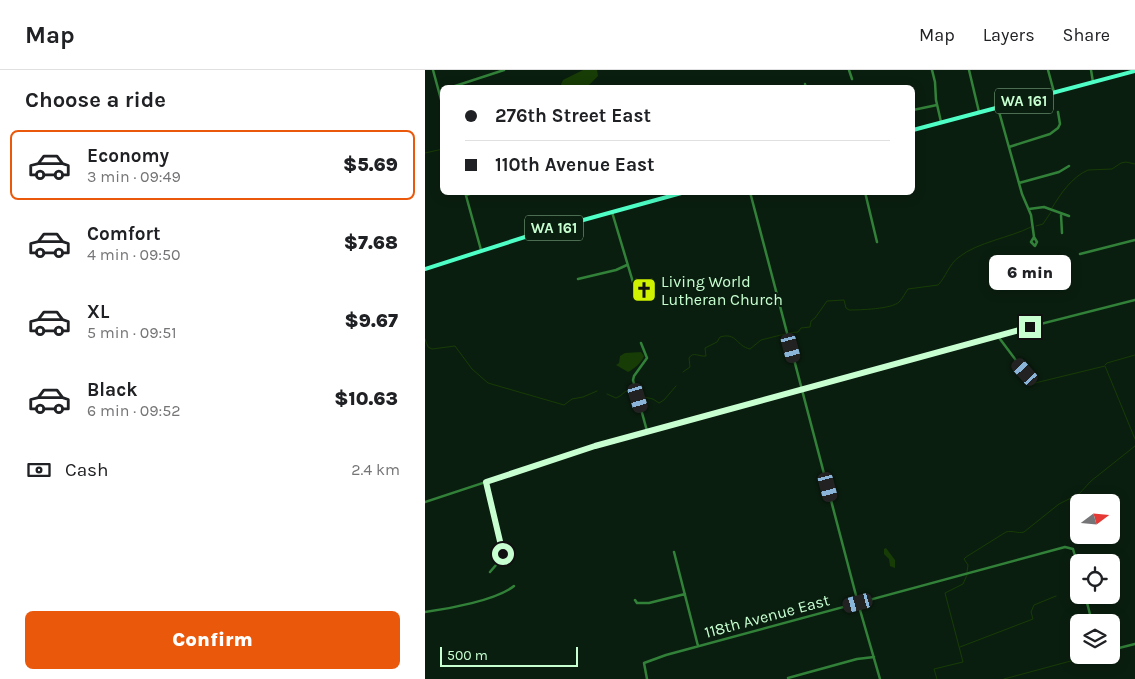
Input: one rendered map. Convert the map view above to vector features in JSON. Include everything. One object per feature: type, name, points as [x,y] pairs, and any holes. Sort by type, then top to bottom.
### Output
[{"type":"main road","name":"WA 161","points":[[915,130],[1135,71]]},
{"type":"main road","name":"WA 161","points":[[425,269],[532,234],[613,212],[665,195]]},
{"type":"street","points":[[433,70],[440,97]]},
{"type":"street","points":[[458,85],[504,70]]},
{"type":"street","points":[[849,70],[852,78]]},
{"type":"street","points":[[932,70],[941,123]]},
{"type":"street","points":[[969,70],[979,112]]},
{"type":"street","points":[[1048,70],[1054,92]]},
{"type":"street","points":[[1091,70],[1093,82]]},
{"type":"street","points":[[915,110],[937,105]]},
{"type":"street","points":[[998,108],[1023,198],[1029,209],[1034,236]]},
{"type":"street","points":[[1009,147],[1053,132],[1060,124],[1059,112]]},
{"type":"street","points":[[1019,183],[1059,172],[1069,166]]},
{"type":"street","points":[[466,195],[481,250]]},
{"type":"street","points":[[751,195],[858,603],[880,679]]},
{"type":"street","points":[[866,195],[877,242]]},
{"type":"street","points":[[1029,209],[1044,207],[1069,216]]},
{"type":"street","points":[[613,212],[638,299]]},
{"type":"street","points":[[1061,214],[1062,233]]},
{"type":"street","points":[[1080,254],[1135,240]]},
{"type":"street","points":[[578,279],[617,270],[627,265]]},
{"type":"street","points":[[425,502],[647,431],[997,335],[1135,300]]},
{"type":"street","points":[[997,335],[1033,383]]},
{"type":"street","points":[[641,343],[647,358],[633,380],[647,431]]},
{"type":"street","points":[[486,482],[503,553],[502,558],[490,572]]},
{"type":"street","name":"118th Avenue East","points":[[647,679],[644,663],[669,654],[1065,547],[1070,548],[1075,554]]},
{"type":"street","points":[[674,552],[698,646]]},
{"type":"street","points":[[425,612],[485,598],[508,591],[514,586]]},
{"type":"street","points":[[635,600],[637,604],[645,604],[685,594]]},
{"type":"street","points":[[1120,648],[1135,644]]},
{"type":"street","points":[[788,678],[857,659],[874,657]]},
{"type":"shaded area","points":[[583,70],[597,70],[598,76],[589,85],[561,85],[563,80]]},
{"type":"shaded area","points":[[641,352],[644,356],[643,358],[630,371],[628,372],[616,365],[619,363],[620,356],[625,353]]},
{"type":"shaded area","points":[[886,548],[895,560],[895,568],[890,566],[889,559],[884,554],[884,549]]},
{"type":"waterway","points":[[425,153],[440,150]]},
{"type":"waterway","points":[[1052,208],[1067,186],[1082,173],[1088,170],[1112,169],[1126,162],[1135,164]]},
{"type":"waterway","points":[[1036,226],[1043,224],[1051,212]]},
{"type":"waterway","points":[[789,333],[798,332],[801,328],[810,327],[811,321],[827,301],[844,300],[846,308],[849,310],[875,309],[895,304],[908,289],[938,285],[953,263],[967,252],[1031,227]]},
{"type":"waterway","points":[[683,372],[690,367],[689,358],[692,355],[706,356],[705,348],[717,342],[720,337],[730,336],[750,349],[761,340],[785,334]]},
{"type":"waterway","points":[[425,339],[428,347],[432,349],[455,346],[472,369],[488,383],[564,405],[572,399],[597,391]]},
{"type":"waterway","points":[[1105,365],[1135,355]]},
{"type":"waterway","points":[[1035,383],[1105,366],[1135,439]]},
{"type":"waterway","points":[[639,396],[653,399],[659,403],[676,386]]},
{"type":"waterway","points":[[607,394],[616,398],[626,391],[636,396]]},
{"type":"waterway","points":[[967,572],[968,565],[964,559],[966,557],[1006,532],[1024,532],[1059,504],[1079,494],[1091,481],[1135,446]]},
{"type":"waterway","points":[[937,679],[934,669],[963,662],[945,593],[963,584],[967,575]]},
{"type":"waterway","points":[[960,647],[1033,619],[1031,612],[1034,605],[1056,596]]},
{"type":"waterway","points":[[1004,679],[1070,661]]},
{"type":"place","name":"Living World Lutheran Church","points":[[644,290]]},
{"type":"route","points":[[503,554],[486,482],[595,446],[1030,327]]}]
